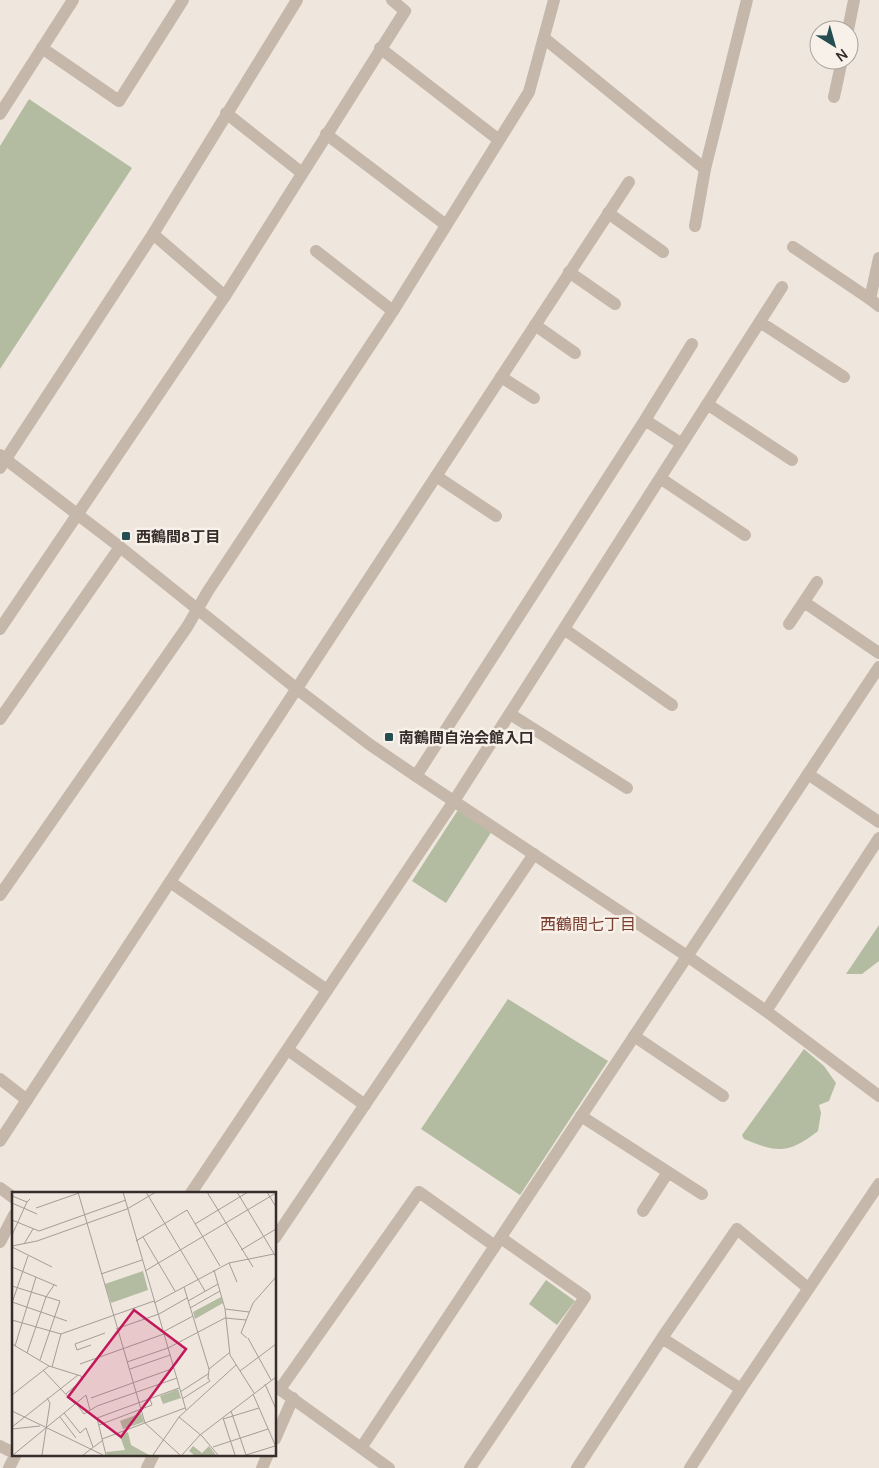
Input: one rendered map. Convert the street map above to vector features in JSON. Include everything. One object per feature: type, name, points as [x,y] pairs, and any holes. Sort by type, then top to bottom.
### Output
[{"type":"street","points":[[0,114],[73,0]]},
{"type":"street","points":[[42,48],[119,101],[183,0]]},
{"type":"street","points":[[297,0],[153,234],[2,461],[78,514],[369,744],[688,956],[766,1011],[879,1096]]},
{"type":"street","points":[[0,629],[225,296],[405,10],[392,0]]},
{"type":"street","points":[[0,894],[187,627],[393,311],[529,92],[554,0]]},
{"type":"street","points":[[695,226],[705,170],[747,0]]},
{"type":"street","points":[[850,20],[854,0]]},
{"type":"street","points":[[544,38],[705,170]]},
{"type":"street","points":[[380,48],[499,140]]},
{"type":"street","points":[[834,96],[840,70]]},
{"type":"street","points":[[226,113],[302,173]]},
{"type":"street","points":[[326,134],[446,225]]},
{"type":"street","points":[[0,1141],[628,182]]},
{"type":"street","points":[[608,213],[663,252]]},
{"type":"street","points":[[153,234],[225,296]]},
{"type":"street","points":[[794,247],[875,302],[879,258]]},
{"type":"street","points":[[316,251],[393,311]]},
{"type":"street","points":[[569,272],[615,304]]},
{"type":"street","points":[[192,1192],[454,801],[782,287]]},
{"type":"street","points":[[760,322],[844,377]]},
{"type":"street","points":[[535,325],[575,352]]},
{"type":"street","points":[[416,776],[692,344]]},
{"type":"street","points":[[501,377],[534,398]]},
{"type":"street","points":[[708,404],[792,460]]},
{"type":"street","points":[[645,420],[682,444]]},
{"type":"street","points":[[436,476],[496,516]]},
{"type":"street","points":[[660,478],[745,535]]},
{"type":"street","points":[[0,719],[120,547]]},
{"type":"street","points":[[789,624],[816,582]]},
{"type":"street","points":[[804,602],[879,653]]},
{"type":"street","points":[[564,629],[672,705]]},
{"type":"street","points":[[361,1448],[879,667]]},
{"type":"street","points":[[510,714],[627,788]]},
{"type":"street","points":[[808,774],[879,822]]},
{"type":"street","points":[[766,1011],[879,838]]},
{"type":"street","points":[[276,1237],[534,854]]},
{"type":"street","points":[[170,882],[327,990]]},
{"type":"street","points":[[634,1036],[723,1096]]},
{"type":"street","points":[[288,1050],[365,1105]]},
{"type":"street","points":[[0,1079],[27,1100]]},
{"type":"street","points":[[581,1116],[702,1194]]},
{"type":"street","points":[[643,1211],[668,1172]]},
{"type":"street","points":[[690,1468],[740,1389],[879,1184]]},
{"type":"street","points":[[0,1188],[12,1197]]},
{"type":"street","points":[[387,1467],[278,1388],[418,1192],[585,1297],[470,1468]]},
{"type":"street","points":[[0,1242],[12,1219]]},
{"type":"street","points":[[577,1468],[662,1338],[737,1229],[808,1288]]},
{"type":"street","points":[[662,1338],[740,1389]]},
{"type":"street","points":[[276,1437],[293,1398]]},
{"type":"street","points":[[0,1446],[12,1452]]},
{"type":"street","points":[[9,1468],[14,1456]]},
{"type":"street","points":[[148,1468],[153,1456]]},
{"type":"street","points":[[262,1468],[267,1456]]},
{"type":"green space","points":[[29,99],[132,168],[0,369],[0,146]]},
{"type":"green space","points":[[458,810],[492,831],[446,903],[412,881]]},
{"type":"green space","points":[[879,925],[879,961],[862,974],[846,974]]},
{"type":"green space","points":[[508,999],[608,1061],[520,1195],[421,1129]]},
{"type":"green space","points":[[804,1049],[824,1066],[836,1083],[829,1101],[819,1105],[821,1113],[818,1131],[799,1144],[782,1149],[766,1147],[744,1139],[742,1135]]},
{"type":"green space","points":[[546,1280],[575,1301],[557,1325],[529,1304]]},
{"type":"place","name":"西鶴間8丁目","points":[[126,536]]},
{"type":"place","name":"南鶴間自治会館入口","points":[[389,737]]},
{"type":"district","name":"西鶴間七丁目","points":[[588,924]]}]
